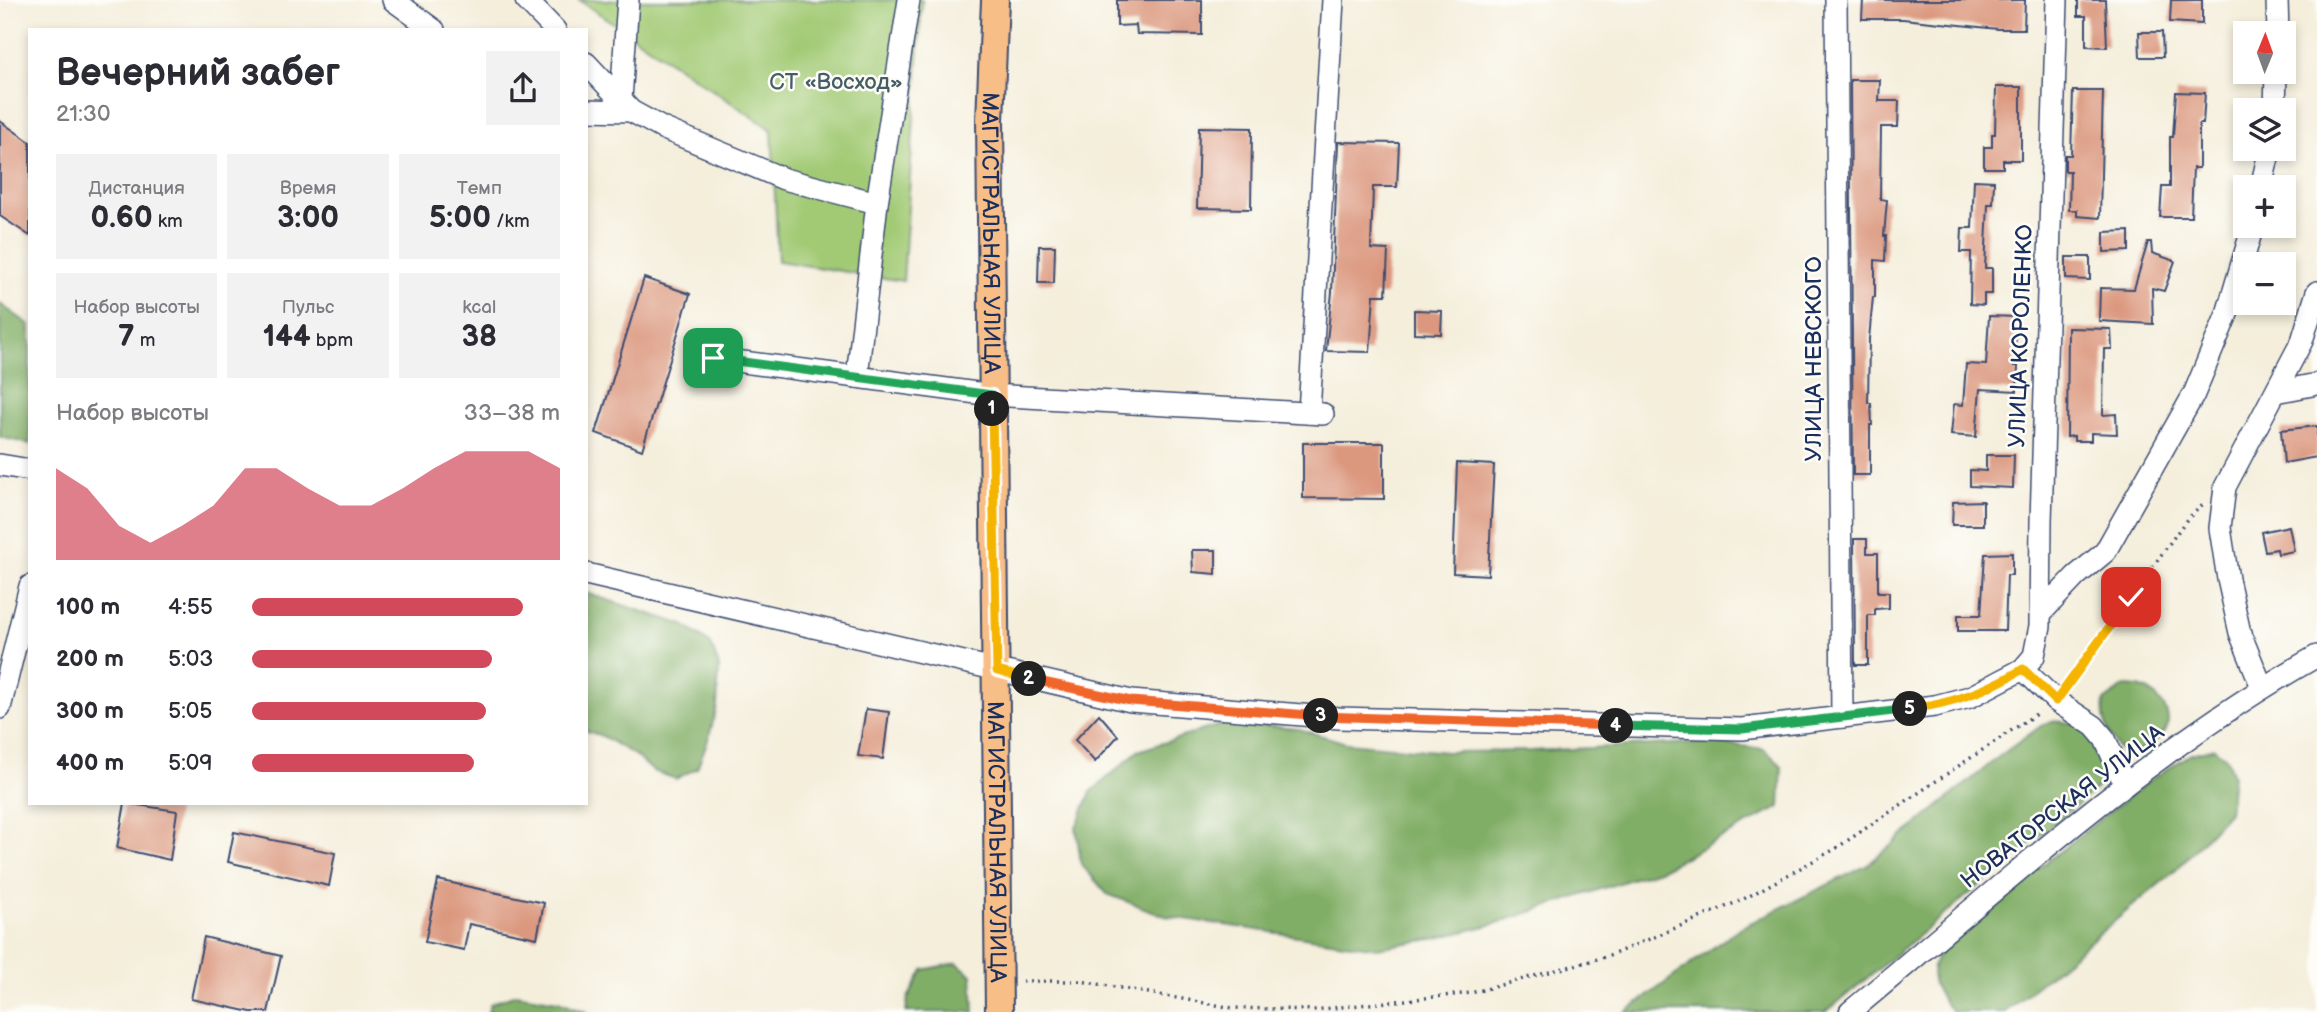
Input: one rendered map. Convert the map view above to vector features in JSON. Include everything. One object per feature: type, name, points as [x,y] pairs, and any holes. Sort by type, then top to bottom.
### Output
[{"type":"main road","name":"МАГИСТРАЛЬНАЯ УЛИЦА","points":[[995,0],[990,120],[999,1012]]},
{"type":"street","points":[[393,0],[431,28]]},
{"type":"street","points":[[526,0],[553,28]]},
{"type":"street","points":[[626,105],[628,0]]},
{"type":"street","points":[[857,377],[877,203],[909,0]]},
{"type":"street","points":[[713,358],[992,395],[1316,413],[1333,0]]},
{"type":"street","name":"УЛИЦА НЕВСКОГО","points":[[1836,0],[1842,717]]},
{"type":"street","name":"УЛИЦА КОРОЛЕНКО","points":[[2023,669],[2034,656],[2040,626],[2057,0]]},
{"type":"street","points":[[2277,0],[2278,21]]},
{"type":"street","points":[[588,66],[626,105],[662,128],[784,179],[877,203]]},
{"type":"street","points":[[588,110],[626,105]]},
{"type":"street","points":[[2040,614],[2076,576],[2105,552],[2194,394],[2227,314],[2249,238]]},
{"type":"street","points":[[2262,687],[2240,633],[2228,579],[2220,528],[2225,487],[2302,341],[2317,292]]},
{"type":"street","points":[[2276,392],[2317,384]]},
{"type":"street","points":[[0,465],[28,470]]},
{"type":"street","points":[[588,574],[1131,701],[1339,718],[1742,729],[1935,706],[2005,681],[2023,669],[2056,701],[2094,726],[2105,739],[2125,785]]},
{"type":"street","points":[[0,708],[28,594]]},
{"type":"street","name":"НОВАТОРСКАЯ УЛИЦА","points":[[1850,1012],[2125,785],[2262,687],[2317,656]]},
{"type":"path","points":[[999,980],[1081,981],[1233,1008],[1314,1010],[1471,993],[1609,956],[1742,900],[1835,849],[2056,701],[2187,519],[2225,487]]},
{"type":"green space","name":"СТ «Восход»","points":[[579,0],[922,0],[903,281],[778,261],[772,130]]},
{"type":"green space","points":[[0,304],[28,324],[28,444],[0,437]]},
{"type":"green space","points":[[588,594],[684,625],[711,644],[719,667],[717,707],[697,768],[676,779],[653,771],[636,756],[602,736],[588,732]]},
{"type":"green space","points":[[2125,686],[2140,687],[2153,694],[2163,705],[2168,718],[2165,731],[2158,739],[2128,756],[2112,739],[2103,708],[2104,701]]},
{"type":"green space","points":[[2053,721],[2076,724],[2094,739],[2104,761],[2102,781],[2094,791],[1826,1012],[1626,1012],[1738,929],[1866,866],[2001,755],[2041,726]]},
{"type":"green space","points":[[1229,722],[1299,729],[1347,743],[1447,752],[1532,751],[1709,742],[1764,749],[1782,766],[1780,807],[1662,869],[1494,924],[1438,938],[1377,948],[1165,916],[1107,894],[1081,864],[1076,827],[1091,792],[1138,751]]},
{"type":"green space","points":[[2214,748],[2227,759],[2233,776],[2229,812],[2176,870],[2005,1012],[1953,1012],[1937,991],[1932,972],[1939,954],[1955,934],[2150,780],[2191,754]]},
{"type":"green space","points":[[957,963],[972,975],[974,1012],[906,1012],[908,998],[923,970]]},
{"type":"green space","points":[[515,994],[558,1001],[588,1012],[488,1012],[490,1004]]},
{"type":"building","points":[[1117,0],[1202,0],[1202,35],[1137,34],[1136,25],[1117,26]]},
{"type":"building","points":[[1863,0],[2025,0],[2024,29],[1998,29],[1903,19],[1862,19]]},
{"type":"building","points":[[2078,0],[2105,0],[2107,47],[2086,46],[2086,16],[2078,16]]},
{"type":"building","points":[[2171,0],[2202,0],[2202,24],[2170,22]]},
{"type":"building","points":[[2139,32],[2162,32],[2163,57],[2140,57]]},
{"type":"building","points":[[1850,80],[1880,80],[1879,101],[1899,101],[1898,127],[1881,127],[1880,199],[1887,200],[1886,236],[1885,261],[1875,260],[1875,297],[1869,339],[1868,403],[1871,403],[1872,425],[1870,475],[1853,475]]},
{"type":"building","points":[[1996,87],[2021,87],[2021,160],[2003,160],[2003,168],[1984,168],[1984,147],[1992,147],[1992,134],[1995,134]]},
{"type":"building","points":[[2073,91],[2103,91],[2100,218],[2077,216],[2077,210],[2069,210],[2070,171],[2065,171],[2065,155],[2071,155]]},
{"type":"building","points":[[2176,92],[2205,93],[2203,124],[2199,124],[2199,168],[2193,168],[2191,217],[2160,217],[2162,187],[2170,187],[2170,137],[2173,137]]},
{"type":"building","points":[[0,121],[28,141],[28,235],[0,216]]},
{"type":"building","points":[[1199,127],[1252,128],[1251,209],[1197,208]]},
{"type":"building","points":[[1338,142],[1399,143],[1397,187],[1373,187],[1371,249],[1388,250],[1386,295],[1374,295],[1370,352],[1326,351],[1332,292]]},
{"type":"building","points":[[1974,180],[1994,181],[1993,204],[1988,204],[1985,268],[1992,268],[1992,294],[1984,294],[1984,305],[1970,304],[1971,252],[1961,252],[1962,228],[1972,228]]},
{"type":"building","points":[[2129,231],[2129,251],[2104,252],[2104,232]]},
{"type":"building","points":[[2148,242],[2151,242],[2152,253],[2175,261],[2164,291],[2152,288],[2153,324],[2099,321],[2100,288],[2134,289]]},
{"type":"building","points":[[1039,246],[1055,246],[1054,283],[1038,283]]},
{"type":"building","points":[[2066,257],[2090,257],[2090,280],[2066,279]]},
{"type":"building","points":[[644,278],[690,294],[642,450],[596,433]]},
{"type":"building","points":[[1414,310],[1442,311],[1441,334],[1414,333]]},
{"type":"building","points":[[1989,316],[2017,317],[2014,366],[2018,366],[2017,391],[1980,389],[1976,437],[1951,435],[1954,404],[1963,405],[1966,364],[1986,365]]},
{"type":"building","points":[[2068,328],[2111,329],[2112,349],[2104,349],[2103,415],[2116,414],[2117,434],[2091,433],[2091,441],[2074,441],[2074,436],[2067,437]]},
{"type":"building","points":[[2317,426],[2317,457],[2284,463],[2281,430]]},
{"type":"building","points":[[1303,443],[1384,443],[1384,499],[1303,498]]},
{"type":"building","points":[[1986,455],[2014,455],[2013,488],[1970,486],[1970,470],[1986,471]]},
{"type":"building","points":[[1457,463],[1494,465],[1488,575],[1453,573]]},
{"type":"building","points":[[1983,501],[1983,525],[1952,525],[1953,502]]},
{"type":"building","points":[[2289,526],[2294,551],[2278,554],[2277,549],[2265,551],[2261,532]]},
{"type":"building","points":[[1854,539],[1867,539],[1867,553],[1878,553],[1878,592],[1889,592],[1889,608],[1875,609],[1875,615],[1868,615],[1868,665],[1855,665]]},
{"type":"building","points":[[1192,550],[1216,550],[1216,574],[1193,572]]},
{"type":"building","points":[[2012,553],[2012,575],[2007,575],[2005,631],[1958,631],[1958,615],[1981,615],[1985,554]]},
{"type":"building","points":[[866,709],[889,712],[883,759],[858,756]]},
{"type":"building","points":[[1099,714],[1118,736],[1095,762],[1075,740]]},
{"type":"building","points":[[125,805],[177,811],[170,860],[117,848]]},
{"type":"building","points":[[234,832],[335,853],[329,886],[228,862]]},
{"type":"building","points":[[438,880],[544,903],[537,938],[469,924],[464,950],[425,942]]},
{"type":"building","points":[[204,937],[281,956],[268,1012],[251,1012],[191,999]]},
{"type":"route","points":[[713,358],[992,395],[997,671],[1131,701],[1339,718],[1742,729],[1935,706],[1970,697],[2005,681],[2023,669],[2056,701],[2131,597]]}]
